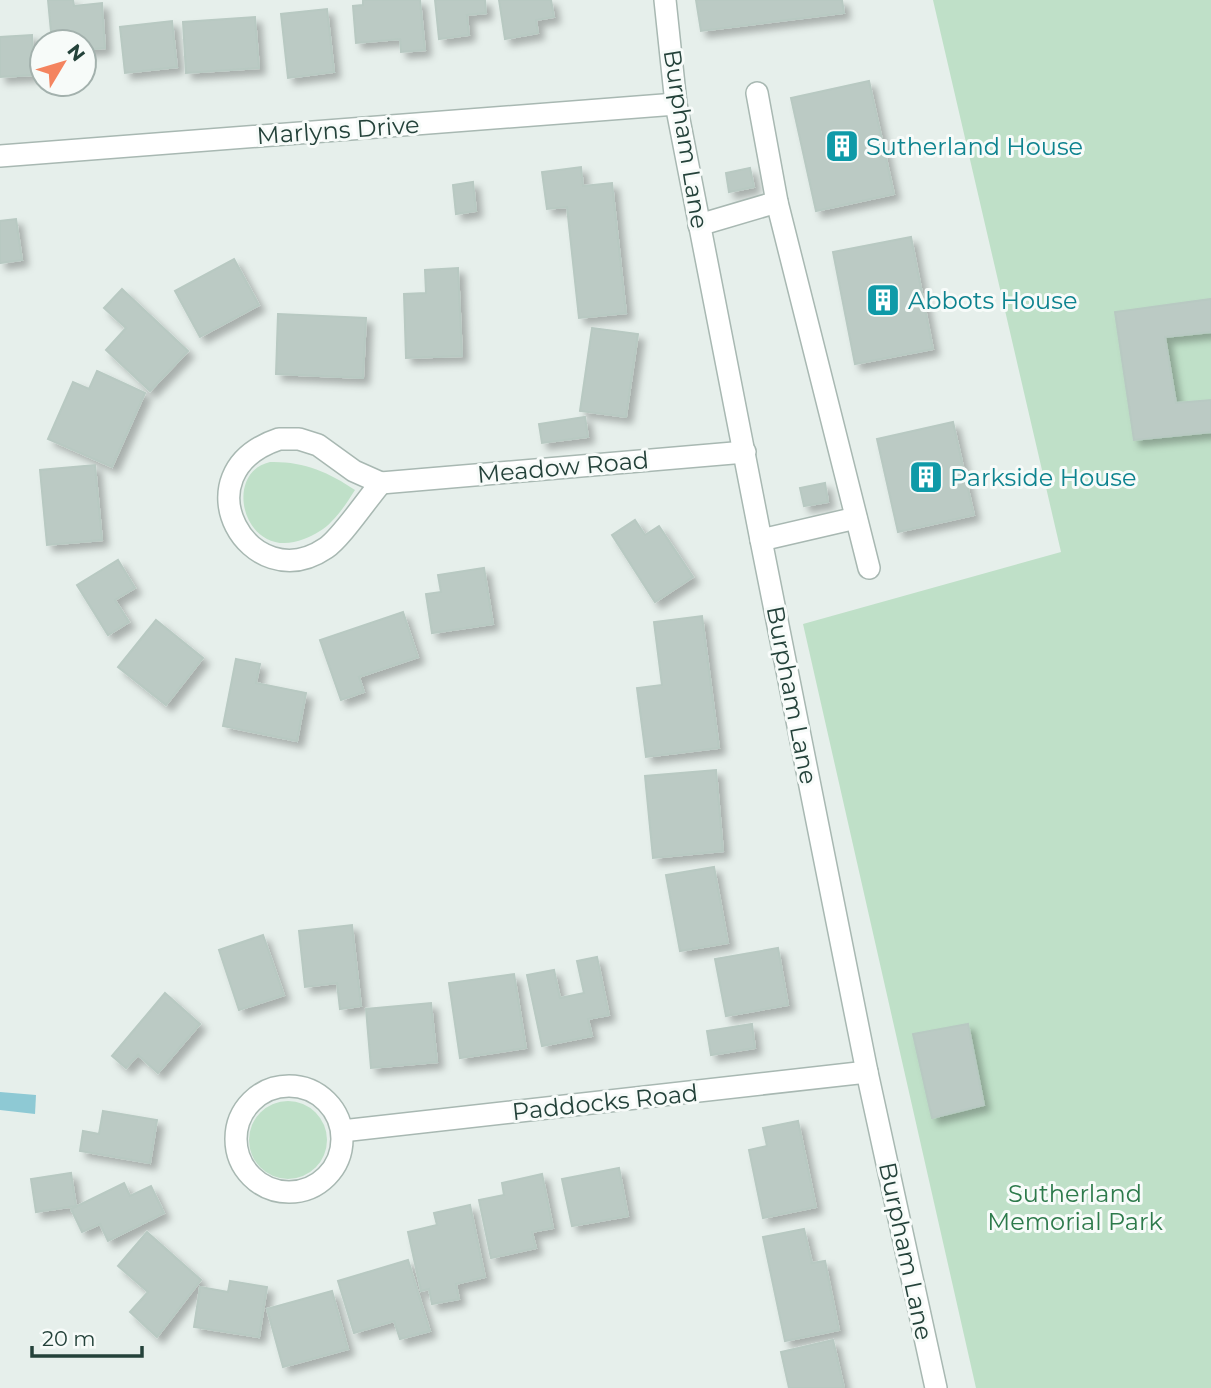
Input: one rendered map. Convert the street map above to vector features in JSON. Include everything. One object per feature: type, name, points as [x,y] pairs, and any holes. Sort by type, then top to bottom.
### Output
[{"type":"street","name":"Burpham Lane","points":[[665,0],[676,104],[699,225],[867,1072],[936,1388]]},
{"type":"street","points":[[757,93],[777,202],[869,568]]},
{"type":"street","name":"Marlyns Drive","points":[[0,156],[676,104]]},
{"type":"street","points":[[699,225],[777,202]]},
{"type":"street","points":[[279,439],[299,439],[318,445],[355,471],[381,483],[328,547],[310,557],[290,561],[270,557],[251,547],[238,531],[230,512],[229,493],[234,474],[245,457],[261,445],[279,439]]},
{"type":"street","name":"Meadow Road","points":[[381,483],[745,452]]},
{"type":"street","points":[[761,540],[856,518]]},
{"type":"street","name":"Paddocks Road","points":[[342,1131],[867,1072]]},
{"type":"street","points":[[279,1086],[296,1086],[312,1091],[326,1101],[336,1114],[342,1131],[341,1149],[335,1166],[324,1179],[309,1188],[290,1192],[273,1190],[257,1182],[244,1168],[237,1152],[236,1134],[240,1116],[250,1102],[263,1092],[279,1086]]},
{"type":"green space","name":"Sutherland Memorial Park","points":[[933,0],[1211,0],[1211,299],[1115,312],[1134,440],[1211,432],[1211,1388],[976,1388],[803,624],[1061,552]],"holes":[[[968,1024],[984,1105],[932,1118],[913,1035]]]},
{"type":"green space","points":[[1211,332],[1211,400],[1176,403],[1165,337]]},
{"type":"green space","points":[[270,462],[293,463],[315,469],[355,490],[335,518],[315,534],[283,543],[266,539],[254,528],[246,514],[243,498],[246,482],[255,469]]},
{"type":"green space","points":[[288,1101],[303,1104],[315,1113],[324,1125],[327,1140],[324,1155],[315,1167],[303,1176],[288,1179],[273,1176],[261,1167],[252,1155],[249,1140],[252,1125],[261,1113],[273,1104]]},
{"type":"water","points":[[0,1092],[36,1095],[35,1114],[0,1110]]},
{"type":"building","points":[[48,0],[73,0],[74,6],[102,3],[105,48],[98,49],[98,28],[51,28]]},
{"type":"building","points":[[363,0],[420,0],[425,50],[401,52],[400,39],[356,43],[353,6],[363,5]]},
{"type":"building","points":[[435,0],[485,0],[486,13],[467,15],[469,35],[439,39]]},
{"type":"building","points":[[499,0],[551,0],[554,17],[536,20],[538,33],[505,39]]},
{"type":"building","points":[[696,0],[842,0],[844,13],[701,31]]},
{"type":"building","points":[[327,9],[334,72],[288,78],[281,14]]},
{"type":"building","points":[[255,17],[259,68],[186,73],[183,22]]},
{"type":"building","points":[[172,21],[177,67],[125,73],[120,27]]},
{"type":"building","points":[[28,35],[28,75],[0,77],[0,37]]},
{"type":"building","name":"Sutherland House","points":[[869,81],[894,194],[816,211],[791,98]]},
{"type":"building","points":[[581,167],[583,186],[612,183],[626,313],[579,318],[567,207],[547,209],[542,172]]},
{"type":"building","points":[[750,168],[754,187],[729,192],[726,173]]},
{"type":"building","points":[[473,182],[476,211],[456,214],[453,185]]},
{"type":"building","points":[[16,219],[22,260],[0,263],[0,221]]},
{"type":"building","name":"Abbots House","points":[[911,237],[933,349],[855,364],[833,252]]},
{"type":"building","points":[[234,259],[259,305],[200,337],[175,291]]},
{"type":"building","points":[[458,268],[462,356],[406,358],[404,294],[426,293],[425,270]]},
{"type":"building","points":[[122,289],[188,351],[150,391],[106,350],[126,328],[104,308]]},
{"type":"building","points":[[1211,299],[1211,332],[1165,337],[1176,403],[1211,400],[1211,432],[1134,440],[1115,312]]},
{"type":"building","points":[[278,314],[366,318],[363,378],[276,374]]},
{"type":"building","points":[[592,328],[638,334],[626,417],[580,411]]},
{"type":"building","points":[[97,371],[145,393],[112,467],[48,439],[73,382],[89,389]]},
{"type":"building","points":[[585,417],[588,437],[542,443],[539,424]]},
{"type":"building","name":"Parkside House","points":[[953,422],[974,515],[898,532],[877,439]]},
{"type":"building","points":[[95,465],[102,540],[47,545],[40,470]]},
{"type":"building","points":[[825,483],[828,502],[804,506],[800,488]]},
{"type":"building","points":[[635,520],[645,535],[659,526],[693,577],[655,602],[612,535]]},
{"type":"building","points":[[118,560],[135,588],[115,600],[129,622],[108,635],[77,585]]},
{"type":"building","points":[[484,568],[493,624],[432,633],[426,594],[441,592],[438,575]]},
{"type":"building","points":[[403,612],[418,657],[359,677],[364,692],[341,700],[320,640]]},
{"type":"building","points":[[702,616],[719,748],[646,757],[637,688],[662,685],[654,622]]},
{"type":"building","points":[[156,620],[203,658],[166,705],[118,667]]},
{"type":"building","points":[[236,659],[260,664],[256,683],[306,693],[297,741],[223,726]]},
{"type":"building","points":[[716,770],[723,851],[653,858],[645,776]]},
{"type":"building","points":[[714,867],[728,943],[680,951],[666,875]]},
{"type":"building","points":[[352,925],[361,1006],[340,1009],[337,983],[305,987],[299,931]]},
{"type":"building","points":[[263,935],[284,995],[239,1010],[219,950]]},
{"type":"building","points":[[778,948],[788,1005],[726,1016],[715,959]]},
{"type":"building","points":[[597,957],[609,1015],[588,1019],[592,1036],[542,1046],[527,975],[554,970],[560,998],[584,993],[577,961]]},
{"type":"building","points":[[514,974],[526,1048],[460,1058],[449,983]]},
{"type":"building","points":[[165,993],[200,1024],[158,1073],[138,1055],[126,1068],[112,1056]]},
{"type":"building","points":[[431,1003],[437,1062],[371,1068],[366,1009]]},
{"type":"building","points":[[752,1024],[755,1048],[711,1055],[707,1031]]},
{"type":"building","points":[[968,1024],[984,1105],[932,1118],[913,1034]]},
{"type":"building","points":[[103,1111],[157,1120],[150,1163],[80,1151],[83,1131],[99,1134]]},
{"type":"building","points":[[798,1121],[816,1207],[763,1218],[749,1150],[767,1146],[763,1128]]},
{"type":"building","points":[[619,1168],[628,1216],[572,1226],[562,1179]]},
{"type":"building","points":[[71,1173],[76,1206],[36,1212],[31,1179]]},
{"type":"building","points":[[542,1174],[553,1228],[532,1232],[536,1248],[491,1258],[479,1200],[504,1195],[502,1183]]},
{"type":"building","points":[[124,1183],[130,1196],[151,1186],[164,1213],[108,1241],[100,1224],[82,1232],[71,1209]]},
{"type":"building","points":[[470,1205],[485,1277],[456,1284],[459,1299],[432,1304],[429,1289],[421,1291],[408,1232],[437,1225],[434,1213]]},
{"type":"building","points":[[804,1229],[812,1263],[825,1261],[839,1330],[785,1341],[763,1237]]},
{"type":"building","points":[[147,1232],[201,1280],[157,1337],[130,1312],[148,1292],[118,1266]]},
{"type":"building","points":[[408,1260],[430,1331],[400,1339],[394,1321],[354,1333],[338,1281]]},
{"type":"building","points":[[230,1281],[267,1287],[259,1337],[194,1327],[200,1287],[228,1292]]},
{"type":"building","points":[[332,1291],[348,1349],[283,1367],[267,1309]]},
{"type":"building","points":[[833,1340],[844,1388],[789,1388],[781,1352]]},
{"type":"place","name":"Sutherland House","points":[[842,146]]},
{"type":"place","name":"Abbots House","points":[[883,300]]},
{"type":"place","name":"Parkside House","points":[[926,477]]}]
